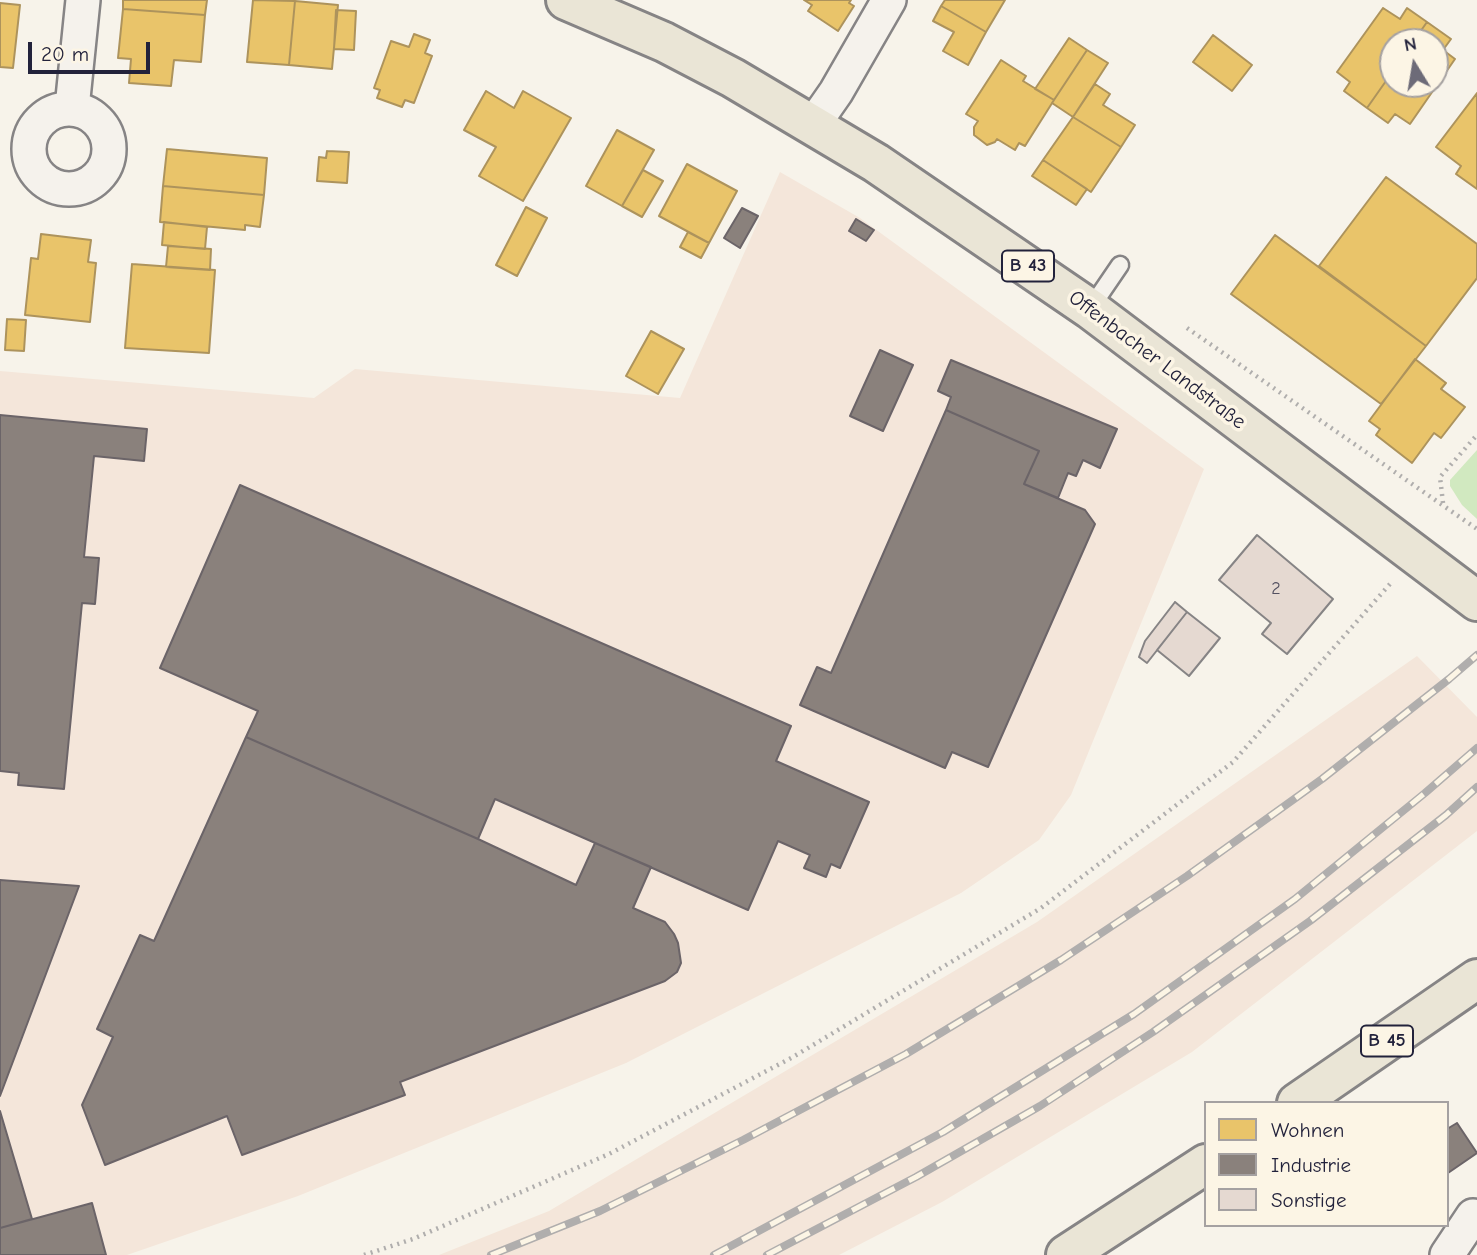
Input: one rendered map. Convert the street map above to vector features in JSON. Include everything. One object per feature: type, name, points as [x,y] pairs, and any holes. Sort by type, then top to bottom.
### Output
[{"type":"main road","name":"Offenbacher Landstraße","points":[[566,0],[664,42],[733,78],[876,163],[1090,309],[1477,601]]},
{"type":"main road","name":"B 45","points":[[1300,1101],[1477,979]]},
{"type":"main road","points":[[1066,1255],[1204,1165]]},
{"type":"street","points":[[72,108],[83,0]]},
{"type":"street","points":[[813,125],[836,92],[889,0]]},
{"type":"street","points":[[1447,1255],[1473,1216]]},
{"type":"lane","points":[[1090,309],[1120,265]]},
{"type":"path","points":[[1443,504],[1440,477],[1477,435]]},
{"type":"path","points":[[364,1255],[413,1238],[609,1154],[793,1057],[1041,908],[1233,762],[1415,555]]},
{"type":"shaded area","points":[[780,172],[860,218],[1204,469],[1071,795],[1039,840],[961,893],[626,1063],[298,1196],[127,1255],[0,1255],[0,371],[314,398],[355,369],[680,398]]},
{"type":"shaded area","points":[[1417,656],[1477,717],[1477,831],[1192,1052],[942,1202],[839,1255],[439,1255],[549,1211],[1037,922]]},
{"type":"green space","points":[[1477,450],[1477,519],[1462,505],[1450,486],[1450,480]]},
{"type":"building: Wohnen","points":[[123,0],[207,0],[205,15],[123,9]]},
{"type":"building: Wohnen","points":[[253,0],[295,1],[289,65],[247,62]]},
{"type":"building: Wohnen","points":[[804,0],[851,0],[849,3],[854,6],[838,31],[808,11],[812,5]]},
{"type":"building: Wohnen","points":[[945,0],[1005,0],[986,32],[941,6]]},
{"type":"building: Wohnen","points":[[295,1],[338,5],[332,69],[289,65]]},
{"type":"building: Wohnen","points":[[0,3],[20,5],[13,68],[0,67]]},
{"type":"building: Wohnen","points":[[941,6],[986,32],[968,65],[943,51],[954,32],[933,21]]},
{"type":"building: Wohnen","points":[[1383,8],[1400,19],[1407,8],[1427,22],[1423,28],[1379,28],[1379,91],[1367,108],[1344,91],[1350,82],[1337,72]]},
{"type":"building: Wohnen","points":[[123,9],[205,15],[201,62],[174,60],[171,86],[129,83],[131,59],[118,58]]},
{"type":"building: Wohnen","points":[[336,10],[356,11],[354,50],[334,49]]},
{"type":"building: Wohnen","points":[[1427,22],[1435,28],[1423,28]]},
{"type":"building: Wohnen","points":[[414,34],[430,40],[425,53],[432,56],[414,103],[405,100],[402,107],[377,98],[380,90],[374,88],[391,41],[409,47]]},
{"type":"building: Wohnen","points":[[1213,35],[1252,65],[1232,91],[1193,62]]},
{"type":"building: Wohnen","points":[[1069,38],[1087,50],[1054,100],[1035,89]]},
{"type":"building: Wohnen","points":[[1087,50],[1108,63],[1073,117],[1052,103]]},
{"type":"building: Wohnen","points":[[1449,54],[1455,59],[1449,68]]},
{"type":"building: Wohnen","points":[[1001,60],[1026,76],[1023,81],[1054,100],[1025,146],[1019,143],[1015,150],[997,139],[987,145],[974,135],[974,127],[978,121],[966,114]]},
{"type":"building: Wohnen","points":[[1095,84],[1110,94],[1103,105],[1135,125],[1121,147],[1073,117]]},
{"type":"building: Wohnen","points":[[486,91],[514,108],[523,91],[571,118],[523,201],[479,176],[496,147],[464,130]]},
{"type":"building: Wohnen","points":[[1379,91],[1379,98],[1428,98],[1410,124],[1395,114],[1388,123],[1367,108]]},
{"type":"building: Wohnen","points":[[1477,93],[1477,189],[1456,174],[1461,166],[1436,147]]},
{"type":"building: Wohnen","points":[[1073,117],[1121,147],[1091,192],[1043,160]]},
{"type":"building: Wohnen","points":[[617,130],[654,150],[622,206],[586,186]]},
{"type":"building: Wohnen","points":[[167,149],[267,158],[264,195],[163,186]]},
{"type":"building: Wohnen","points":[[327,151],[349,152],[347,183],[317,181],[319,157],[326,158]]},
{"type":"building: Wohnen","points":[[1043,160],[1087,189],[1076,205],[1032,176]]},
{"type":"building: Wohnen","points":[[687,164],[737,191],[709,243],[659,216]]},
{"type":"building: Wohnen","points":[[643,170],[663,181],[642,217],[622,206]]},
{"type":"building: Wohnen","points":[[1386,177],[1477,244],[1477,278],[1426,346],[1319,266]]},
{"type":"building: Wohnen","points":[[163,186],[264,195],[260,227],[245,225],[245,230],[160,222]]},
{"type":"building: Wohnen","points":[[526,207],[547,218],[517,276],[496,265]]},
{"type":"building: Wohnen","points":[[164,222],[207,227],[205,249],[162,245]]},
{"type":"building: Wohnen","points":[[688,232],[709,243],[701,258],[680,247]]},
{"type":"building: Wohnen","points":[[41,234],[91,240],[88,262],[96,263],[90,322],[25,315],[31,258],[38,259]]},
{"type":"building: Wohnen","points":[[1275,235],[1426,346],[1381,404],[1231,294]]},
{"type":"building: Wohnen","points":[[168,246],[211,249],[210,270],[166,267]]},
{"type":"building: Wohnen","points":[[132,264],[215,270],[209,353],[125,348]]},
{"type":"building: Wohnen","points":[[7,319],[26,320],[24,351],[5,350]]},
{"type":"building: Wohnen","points":[[651,331],[684,349],[658,394],[626,376]]},
{"type":"building: Wohnen","points":[[1415,359],[1446,383],[1441,389],[1465,407],[1441,438],[1434,433],[1412,463],[1376,435],[1380,429],[1369,421]]},
{"type":"building: Industrie","points":[[742,208],[758,216],[740,248],[724,238]]},
{"type":"building: Industrie","points":[[856,219],[874,230],[866,241],[849,231]]},
{"type":"building: Industrie","points":[[880,350],[913,365],[883,431],[850,416]]},
{"type":"building: Industrie","points":[[951,360],[1117,429],[1100,468],[1083,460],[1076,476],[1068,473],[1058,498],[1024,484],[1039,451],[946,410],[951,397],[938,391]]},
{"type":"building: Industrie","points":[[946,410],[1039,451],[1024,484],[1085,510],[1095,524],[988,767],[952,752],[945,768],[800,705],[817,667],[831,673]]},
{"type":"building: Industrie","points":[[0,415],[147,429],[144,461],[94,456],[84,557],[99,558],[95,604],[82,603],[64,789],[18,785],[19,773],[0,771]]},
{"type":"building: Industrie","points":[[240,485],[791,726],[776,761],[869,802],[840,868],[831,864],[826,877],[804,868],[810,855],[778,841],[748,910],[495,799],[478,839],[246,737],[258,711],[160,668]]},
{"type":"building: Industrie","points":[[246,737],[576,885],[595,843],[651,867],[633,908],[665,922],[674,934],[681,963],[677,972],[665,981],[400,1082],[405,1095],[242,1155],[227,1116],[105,1165],[82,1105],[113,1037],[97,1029],[140,935],[154,941]]},
{"type":"building: Industrie","points":[[0,880],[79,886],[0,1096]]},
{"type":"building: Industrie","points":[[0,1111],[32,1219],[0,1228]]},
{"type":"building: Industrie","points":[[1457,1123],[1477,1153],[1449,1172],[1449,1128]]},
{"type":"building: Industrie","points":[[92,1203],[106,1255],[0,1255],[0,1228]]},
{"type":"building: Sonstige","points":[[1257,535],[1333,599],[1287,654],[1262,634],[1271,623],[1219,580]]},
{"type":"building: Sonstige","points":[[1175,602],[1187,612],[1147,663],[1139,657],[1145,641]]},
{"type":"building: Sonstige","points":[[1187,612],[1220,638],[1189,676],[1157,650]]},
{"type":"railway","points":[[491,1255],[600,1211],[743,1140],[906,1054],[1061,960],[1187,876],[1322,779],[1477,655]]},
{"type":"railway","points":[[714,1255],[943,1132],[1134,1014],[1295,899],[1477,748]]},
{"type":"railway","points":[[767,1255],[916,1177],[1040,1106],[1153,1032],[1310,921],[1446,815],[1477,787]]}]
